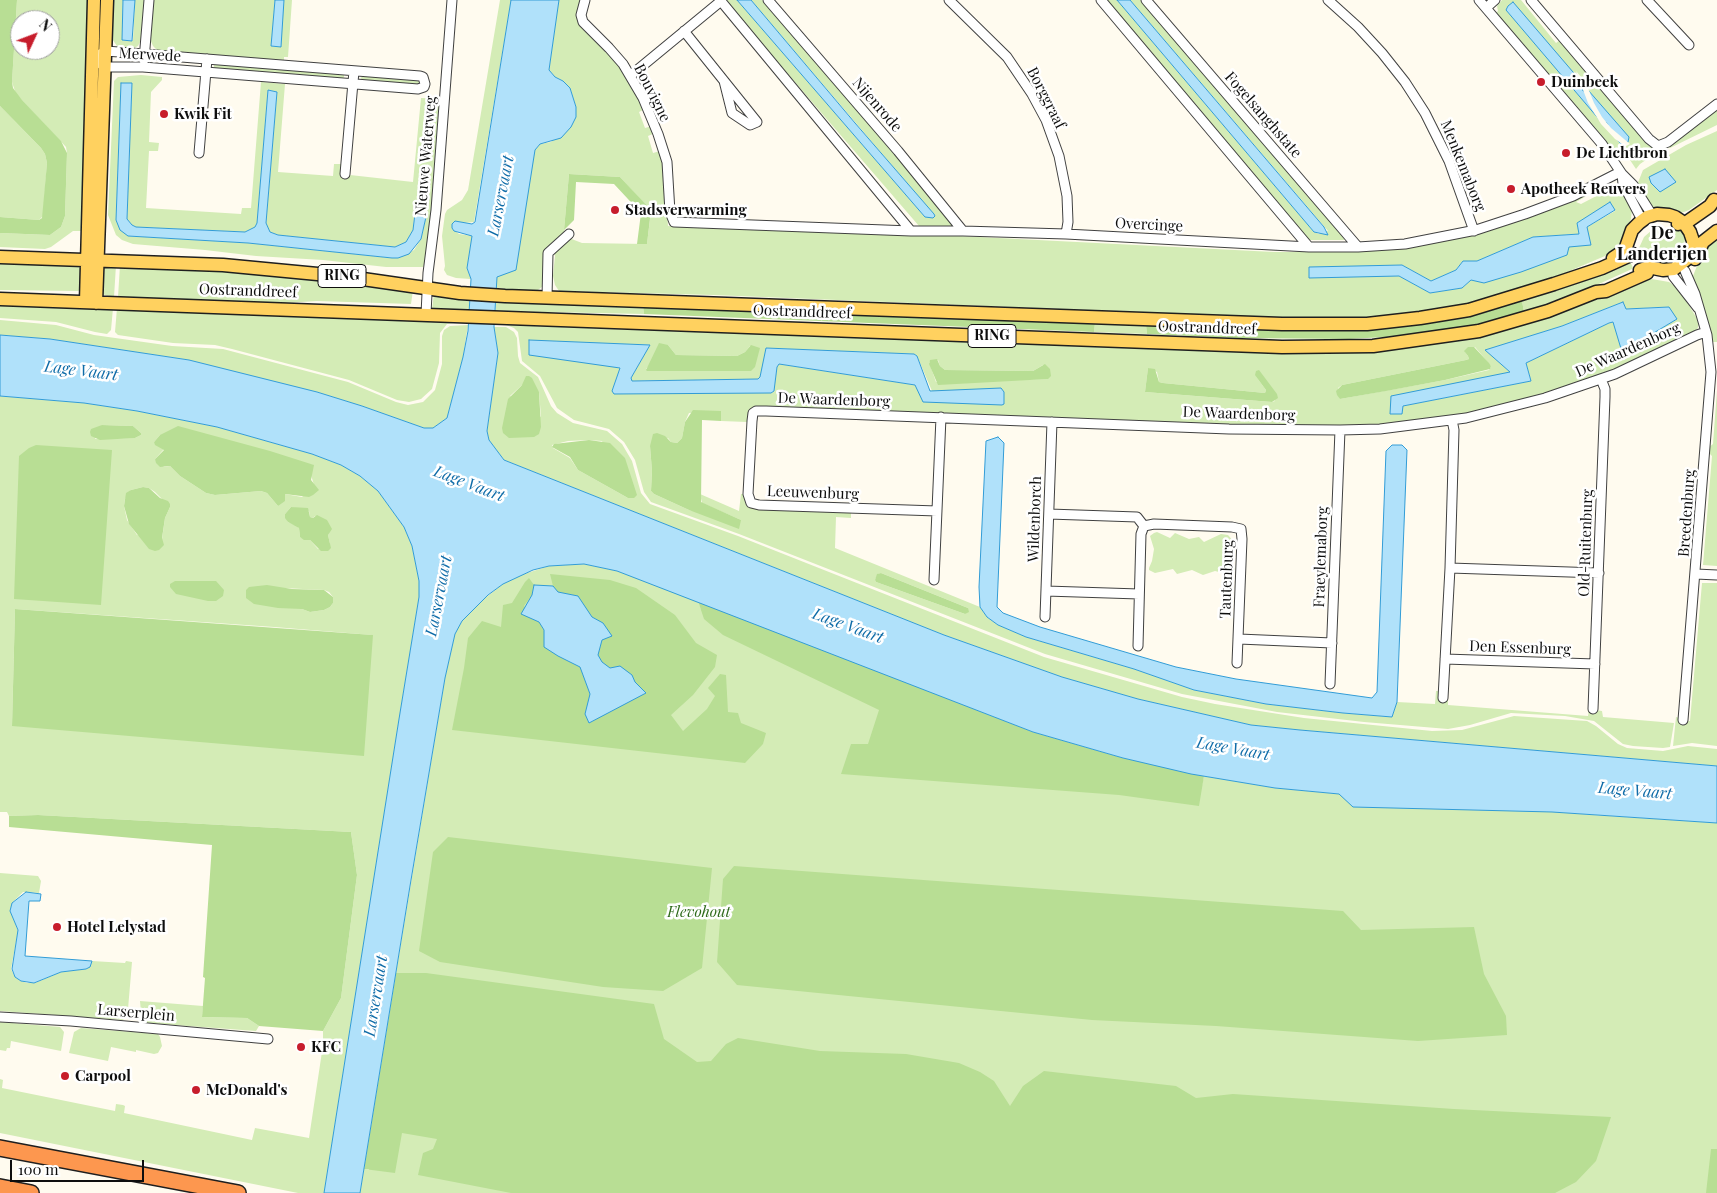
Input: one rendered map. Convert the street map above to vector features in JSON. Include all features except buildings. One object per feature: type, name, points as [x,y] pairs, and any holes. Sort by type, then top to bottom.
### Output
[{"type":"highway","points":[[0,1148],[238,1193]]},
{"type":"highway","points":[[0,1187],[31,1193]]},
{"type":"main road","points":[[94,0],[92,58],[94,235],[119,260]]},
{"type":"main road","points":[[91,303],[106,51],[107,0]]},
{"type":"main road","points":[[1644,271],[1629,252],[1632,230],[1646,220],[1678,224],[1710,206],[1715,199]]},
{"type":"main road","points":[[1681,221],[1697,244]]},
{"type":"main road","points":[[1680,271],[1697,244],[1717,224]]},
{"type":"main road","points":[[1697,244],[1717,231]]},
{"type":"main road","points":[[65,259],[94,235]]},
{"type":"main road","name":"Oostranddreef","points":[[0,257],[93,261],[119,260],[275,269],[349,277],[460,293],[505,296],[1282,324],[1367,324],[1469,310],[1602,268],[1629,252]]},
{"type":"main road","name":"RING","points":[[1644,271],[1648,267],[1680,271]]},
{"type":"main road","name":"Oostranddreef","points":[[0,299],[1282,347],[1373,346],[1479,331],[1548,312],[1596,292],[1603,286],[1644,271]]},
{"type":"street","points":[[143,67],[149,0]]},
{"type":"street","name":"Nieuwe Waterweg","points":[[426,314],[452,0]]},
{"type":"street","name":"Bouvigne","points":[[585,0],[581,15],[583,22],[609,48],[630,76],[643,98],[658,134],[667,162],[670,212]]},
{"type":"street","name":"Nijenrode","points":[[768,0],[898,150],[963,231]]},
{"type":"street","name":"Borggraaf","points":[[949,0],[1008,57],[1023,78],[1041,112],[1059,156],[1067,196],[1068,222],[1066,234]]},
{"type":"street","points":[[1100,0],[1309,247]]},
{"type":"street","name":"Fogelsanghstate","points":[[1146,0],[1358,247]]},
{"type":"street","name":"Menkemaborg","points":[[1328,0],[1358,26],[1382,53],[1405,82],[1425,113],[1449,161],[1474,230]]},
{"type":"street","points":[[1479,0],[1602,144],[1621,173],[1623,184],[1646,220]]},
{"type":"street","points":[[1486,8],[1495,0]]},
{"type":"street","points":[[1531,0],[1658,146],[1663,145],[1717,104]]},
{"type":"street","points":[[630,76],[720,1],[911,231]]},
{"type":"street","points":[[1651,1],[1688,46]]},
{"type":"street","points":[[684,31],[757,122],[750,125],[732,113],[724,81]]},
{"type":"street","name":"Merwede","points":[[106,51],[420,76],[423,77],[426,84],[418,89],[143,67],[105,67],[92,58],[106,51]]},
{"type":"street","points":[[199,153],[207,59]]},
{"type":"street","points":[[345,174],[354,70]]},
{"type":"street","name":"Overcinge","points":[[670,212],[674,222],[911,231],[1066,234],[1309,247],[1358,247],[1405,244],[1474,230],[1573,196],[1621,173]]},
{"type":"street","points":[[548,298],[548,253],[569,234]]},
{"type":"street","name":"Breedenburg","points":[[1680,271],[1695,294],[1706,332],[1711,359],[1696,574],[1683,720]]},
{"type":"street","name":"De Waardenborg","points":[[754,412],[941,417],[1229,429],[1340,430],[1404,426],[1452,420],[1511,408],[1545,398],[1601,379],[1706,332]]},
{"type":"street","name":"Old-Ruitenburg","points":[[1593,709],[1605,389],[1601,379]]},
{"type":"street","name":"Leeuwenburg","points":[[754,412],[748,494],[751,503],[759,505],[937,511]]},
{"type":"street","points":[[934,580],[941,417]]},
{"type":"street","points":[[1443,698],[1450,568],[1454,430],[1452,420]]},
{"type":"street","name":"Wildenborch","points":[[1045,617],[1052,422]]},
{"type":"street","name":"Fraeylemaborg","points":[[1330,684],[1340,430]]},
{"type":"street","name":"Tautenburg","points":[[1049,514],[1137,517],[1144,526],[1149,524],[1232,527],[1241,529],[1238,663]]},
{"type":"street","points":[[1138,646],[1142,530],[1144,526]]},
{"type":"street","points":[[1450,568],[1599,573]]},
{"type":"street","points":[[1696,574],[1717,575]]},
{"type":"street","points":[[1046,591],[1139,594]]},
{"type":"street","name":"Tautenburg","points":[[1239,639],[1332,643]]},
{"type":"street","name":"Den Essenburg","points":[[1445,659],[1595,664]]},
{"type":"street","name":"Larserplein","points":[[0,1017],[71,1021],[268,1039]]},
{"type":"green space","points":[[0,0],[17,0],[16,10],[10,10],[10,60],[13,60],[13,88],[61,141],[67,153],[65,216],[61,227],[50,235],[0,233],[0,217],[39,220],[42,218],[47,163],[41,148],[0,106]]},
{"type":"green space","points":[[17,0],[91,0],[83,231],[73,231],[51,247],[45,249],[0,247],[0,233],[50,235],[61,227],[65,216],[66,147],[16,94],[12,82],[13,60],[60,60],[60,10],[16,10]]},
{"type":"green space","points":[[111,0],[123,0],[122,40],[132,41],[135,0],[145,0],[142,38],[138,46],[134,48],[117,46],[110,36]]},
{"type":"green space","points":[[153,0],[275,0],[271,46],[280,47],[284,0],[292,0],[288,57],[284,57],[284,60],[274,59],[274,61],[159,52],[153,46],[150,39]]},
{"type":"green space","points":[[500,0],[511,0],[474,222],[452,224],[452,228],[459,234],[472,236],[467,268],[471,279],[456,278],[447,275],[444,270],[442,236],[445,214],[447,210],[462,200],[468,190]]},
{"type":"green space","points":[[559,0],[583,0],[578,21],[618,63],[645,109],[639,112],[645,128],[652,126],[655,133],[648,136],[653,153],[660,151],[664,167],[668,226],[839,233],[900,233],[1274,252],[1344,252],[1400,247],[1460,237],[1609,182],[1611,187],[1602,187],[1576,202],[1581,204],[1606,191],[1618,194],[1624,193],[1632,209],[1631,219],[1621,244],[1612,253],[1532,287],[1462,307],[1374,318],[1309,319],[713,295],[559,291],[553,276],[554,253],[569,238],[582,243],[647,244],[651,211],[620,177],[569,174],[565,233],[544,251],[543,286],[538,290],[528,291],[496,288],[497,277],[535,150],[540,144],[551,142],[576,107],[570,88],[549,70]],"holes":[[[1610,203],[1615,211],[1587,227],[1569,247],[1471,280],[1462,288],[1430,293],[1399,276],[1309,268],[1402,265],[1431,281],[1456,270],[1463,261],[1477,261],[1533,237],[1579,234],[1577,223]]]},
{"type":"green space","points":[[724,0],[737,0],[925,217],[935,216],[751,0],[762,0],[957,227],[919,226]]},
{"type":"green space","points":[[1102,0],[1117,0],[1314,232],[1319,234],[1328,231],[1130,0],[1142,0],[1343,235],[1344,240],[1309,240],[1303,235]]},
{"type":"green space","points":[[1502,0],[1521,0],[1556,43],[1560,40],[1553,31],[1653,148],[1659,151],[1636,169],[1626,154],[1622,157],[1605,141],[1496,13],[1498,11],[1497,6]],"holes":[[[1508,6],[1585,87],[1582,87],[1583,92],[1588,90],[1629,140],[1606,127],[1609,125],[1606,122],[1603,124],[1507,10]]]},
{"type":"green space","points":[[214,64],[344,74],[344,77],[343,79],[214,68]]},
{"type":"green space","points":[[141,75],[162,77],[162,80],[151,92],[149,142],[159,143],[158,151],[149,151],[146,208],[241,214],[242,208],[251,208],[261,82],[285,84],[278,172],[333,176],[334,164],[341,164],[341,174],[413,182],[421,98],[441,99],[432,209],[426,258],[423,267],[386,267],[323,260],[256,256],[133,244],[122,240],[116,235],[108,215],[114,81],[118,77]],"holes":[[[121,83],[132,83],[127,219],[132,225],[136,227],[245,232],[255,227],[257,223],[268,90],[277,92],[266,223],[270,232],[278,235],[395,247],[406,242],[413,230],[415,206],[423,211],[426,217],[421,239],[414,250],[398,258],[392,258],[248,243],[128,236],[116,220]]]},
{"type":"green space","points":[[363,75],[419,79],[422,85],[362,81]]},
{"type":"green space","points":[[0,106],[45,154],[47,163],[43,216],[39,220],[0,217]]},
{"type":"green space","points":[[1717,109],[1717,125],[1670,148],[1667,146]]},
{"type":"green space","points":[[1717,131],[1717,190],[1684,212],[1678,213],[1655,208],[1648,203],[1637,185],[1643,170],[1686,145]]},
{"type":"green space","points":[[569,174],[620,177],[651,210],[647,244],[637,244],[641,213],[614,184],[576,182],[574,220],[564,230]]},
{"type":"green space","points":[[1659,228],[1682,231],[1685,237],[1684,250],[1677,260],[1671,263],[1644,260],[1641,255],[1639,248],[1644,237],[1652,230]]},
{"type":"green space","points":[[1717,235],[1717,342],[1712,342],[1706,315],[1694,287],[1693,276],[1702,253]]},
{"type":"green space","points":[[0,261],[82,265],[84,289],[78,291],[0,290]]},
{"type":"green space","points":[[1630,261],[1632,269],[1590,288],[1524,312],[1522,301],[1576,284]]},
{"type":"green space","points":[[101,264],[116,265],[114,297],[101,294]]},
{"type":"green space","points":[[120,265],[325,278],[413,290],[411,304],[317,301],[285,303],[118,297]]},
{"type":"green space","points":[[1646,278],[1669,282],[1679,289],[1699,324],[1697,330],[1605,373],[1542,395],[1486,410],[1377,425],[1253,426],[755,406],[749,410],[747,422],[721,421],[721,411],[689,413],[682,438],[677,443],[671,442],[668,438],[650,446],[651,491],[689,510],[741,520],[702,503],[700,494],[739,511],[741,494],[745,494],[745,502],[751,508],[851,512],[851,518],[836,517],[835,548],[980,607],[987,617],[998,625],[1026,637],[1134,669],[1194,690],[1266,704],[1392,717],[1397,702],[1435,704],[1436,691],[1440,691],[1440,698],[1448,698],[1448,705],[1588,716],[1589,709],[1602,711],[1603,717],[1674,723],[1670,747],[1623,744],[1594,721],[1565,716],[1511,713],[1470,725],[1448,729],[1277,712],[1182,694],[1045,654],[739,534],[651,502],[644,492],[635,460],[624,442],[609,429],[574,420],[557,408],[540,376],[522,361],[518,332],[506,325],[1275,353],[1397,349],[1454,341]],"holes":[[[1623,302],[1625,309],[1666,307],[1677,319],[1623,352],[1613,322],[1609,323],[1526,363],[1531,381],[1403,406],[1510,372],[1486,350],[1562,326]],[[529,341],[650,345],[631,381],[758,379],[767,348],[914,354],[917,356],[932,391],[915,385],[779,364],[777,366],[774,391],[771,393],[612,391],[620,368]],[[668,345],[676,355],[737,356],[745,352],[750,346],[751,371],[646,369]],[[1475,347],[1491,366],[1489,370],[1340,399],[1338,388],[1342,385],[1466,360],[1469,359],[1465,352]],[[938,360],[940,366],[945,370],[1033,371],[1043,365],[1048,379],[936,382],[929,362]],[[1148,368],[1157,372],[1159,382],[1163,383],[1265,393],[1266,390],[1255,375],[1275,401],[1145,392]],[[881,573],[968,608],[965,614],[876,582],[878,574]]]},
{"type":"green space","points":[[434,294],[469,298],[469,310],[432,309]]},
{"type":"green space","points":[[496,301],[643,306],[644,314],[495,311]]},
{"type":"green space","points":[[1522,301],[1524,312],[1510,317],[1467,327],[1405,336],[1348,339],[1236,338],[1147,334],[1146,325],[1301,331],[1366,331],[1470,317]]},
{"type":"green space","points":[[0,304],[113,308],[111,330],[107,334],[56,322],[0,318]]},
{"type":"green space","points":[[643,306],[1095,323],[1094,332],[644,314]]},
{"type":"green space","points":[[117,308],[459,322],[447,324],[440,333],[439,363],[432,389],[421,399],[409,402],[397,400],[349,380],[215,345],[173,343],[118,335],[115,332]]},
{"type":"green space","points":[[0,320],[56,325],[94,335],[172,346],[223,349],[348,382],[408,405],[423,402],[435,390],[442,364],[442,336],[444,330],[450,326],[468,325],[463,357],[447,418],[433,428],[424,428],[317,392],[189,360],[50,339],[0,335]]},
{"type":"green space","points":[[1095,323],[1146,325],[1147,334],[1094,332]]},
{"type":"green space","points":[[494,327],[506,327],[514,332],[517,338],[520,363],[538,377],[551,406],[557,413],[573,423],[607,431],[622,444],[632,461],[641,493],[650,504],[738,536],[1044,657],[1182,697],[1304,718],[1432,731],[1462,730],[1514,716],[1587,721],[1618,744],[1627,748],[1663,751],[1688,746],[1717,749],[1717,766],[1251,725],[1138,699],[1062,677],[944,635],[504,460],[489,440],[487,431],[498,353]],"holes":[[[522,385],[539,392],[541,417],[510,396]],[[568,441],[602,441],[628,498],[578,470],[570,458],[553,448],[552,445]]]},
{"type":"green space","points":[[659,343],[668,345],[676,355],[737,356],[745,352],[751,345],[760,348],[755,367],[751,371],[647,371]]},
{"type":"green space","points":[[1468,347],[1474,347],[1489,363],[1490,369],[1445,380],[1340,399],[1337,395],[1336,391],[1342,385],[1469,359],[1464,351]]},
{"type":"green space","points":[[937,359],[940,366],[945,370],[1033,371],[1045,364],[1050,369],[1051,376],[1048,379],[938,385],[929,364],[930,360]]},
{"type":"green space","points":[[1148,368],[1155,369],[1159,382],[1163,383],[1265,393],[1266,390],[1255,375],[1256,371],[1259,370],[1278,398],[1272,402],[1145,392]]},
{"type":"green space","points":[[526,376],[532,378],[539,392],[541,427],[539,434],[534,437],[509,438],[503,433],[502,428],[508,399],[522,385]]},
{"type":"green space","points":[[1717,390],[1717,566],[1703,565],[1712,456],[1709,453],[1709,447],[1713,444]]},
{"type":"green space","points":[[0,396],[84,403],[137,411],[217,427],[312,454],[341,465],[360,476],[378,491],[404,527],[412,546],[419,581],[419,597],[324,1193],[298,1193],[0,1133],[0,1079],[3,1080],[2,1088],[115,1111],[116,1104],[123,1105],[125,1106],[124,1113],[252,1140],[255,1128],[309,1138],[323,1045],[323,1031],[341,998],[357,875],[351,832],[38,815],[9,816],[7,812],[0,812]],"holes":[[[102,425],[133,426],[141,433],[141,435],[135,438],[95,439]],[[160,435],[313,465],[311,475],[314,485],[302,497],[285,494],[278,506],[267,493],[261,491],[215,495],[206,493],[180,476],[170,466],[164,467],[155,459],[164,449],[154,442]],[[143,487],[149,488],[170,507],[165,518],[162,539],[137,535],[127,520],[124,506],[125,499],[131,490]],[[291,507],[309,511],[310,517],[313,518],[315,516],[329,532],[330,544],[318,549],[310,540],[300,537],[299,528],[288,522],[285,514]],[[282,588],[324,590],[329,592],[333,597],[333,603],[330,607],[310,612],[302,609]],[[15,609],[372,635],[12,725]]]},
{"type":"green space","points":[[693,410],[721,411],[721,421],[702,420],[701,502],[741,520],[739,529],[689,510],[651,491],[650,446],[653,434],[657,433],[665,436],[671,442],[677,443],[682,438],[685,422]]},
{"type":"green space","points":[[102,425],[133,426],[141,435],[135,438],[100,440],[91,436],[91,429]]},
{"type":"green space","points":[[178,426],[314,465],[311,480],[319,490],[309,497],[285,494],[285,501],[278,506],[267,493],[261,491],[215,495],[206,493],[180,476],[170,466],[160,467],[156,463],[155,459],[164,450],[155,445],[154,442],[160,435]]},
{"type":"green space","points":[[589,440],[610,443],[625,458],[637,495],[634,498],[628,498],[578,470],[570,457],[552,447],[554,444]]},
{"type":"green space","points":[[36,445],[112,450],[101,605],[14,599],[19,456]]},
{"type":"green space","points":[[143,487],[149,488],[170,504],[165,518],[162,538],[164,545],[155,551],[149,549],[129,524],[124,506],[126,493]]},
{"type":"green space","points":[[291,507],[308,508],[310,517],[313,518],[317,515],[327,520],[332,529],[328,535],[331,548],[328,551],[321,551],[310,540],[304,540],[300,537],[299,528],[288,522],[285,518],[285,514]]},
{"type":"green space","points":[[1157,532],[1170,538],[1175,533],[1189,539],[1199,537],[1204,542],[1221,534],[1228,535],[1235,543],[1236,548],[1234,552],[1225,557],[1235,569],[1231,575],[1215,571],[1203,575],[1192,570],[1177,574],[1173,569],[1155,573],[1149,570],[1154,549],[1150,536]]},
{"type":"green space","name":"Flevohout","points":[[584,564],[617,571],[698,601],[701,609],[934,703],[1202,785],[1204,776],[1275,788],[1339,794],[1717,823],[1717,1193],[360,1193],[364,1169],[369,1170],[402,973],[396,973],[445,678],[455,634],[462,621],[475,606],[503,584],[518,576],[549,566]]},
{"type":"green space","points":[[881,573],[968,608],[969,612],[965,614],[876,582],[877,574]]},
{"type":"green space","points":[[550,574],[610,580],[636,588],[675,615],[696,643],[717,655],[715,667],[693,695],[671,715],[683,731],[707,709],[715,696],[708,688],[720,674],[726,675],[728,712],[738,713],[741,723],[766,733],[763,744],[745,763],[452,730],[468,638],[482,621],[501,627],[503,605],[512,603],[529,578],[534,585],[532,595],[524,606],[534,619],[539,622],[558,656],[580,667],[590,694],[585,714],[589,723],[645,693],[635,682],[632,675],[610,669],[602,662],[598,655],[602,640],[611,636],[603,623],[592,617],[578,596],[557,592],[553,586]]},
{"type":"green space","points":[[175,581],[216,581],[224,590],[223,596],[216,601],[208,601],[176,594],[170,587],[170,584]]},
{"type":"green space","points":[[1702,583],[1717,583],[1717,746],[1692,743],[1673,746],[1676,717],[1680,718],[1680,720],[1690,721]]},
{"type":"green space","points":[[267,585],[292,589],[324,590],[333,597],[333,603],[324,610],[310,612],[302,609],[254,604],[246,598],[246,590],[249,587]]},
{"type":"green space","points":[[698,601],[1033,732],[1123,758],[1204,776],[1199,806],[1119,795],[841,774],[851,744],[868,744],[879,710],[723,635],[704,619]]},
{"type":"green space","points":[[15,609],[373,635],[364,756],[12,726]]},
{"type":"green space","points":[[38,815],[351,832],[357,875],[341,998],[323,1031],[259,1026],[247,1018],[202,1017],[212,845],[9,827],[9,816]]},
{"type":"green space","points":[[448,837],[712,868],[702,968],[663,991],[603,987],[440,962],[419,951],[433,852]]},
{"type":"green space","points":[[734,866],[1343,911],[1361,930],[1474,927],[1484,974],[1506,1016],[1507,1035],[1418,1041],[1216,1026],[1092,1020],[737,985],[717,962],[723,879]]},
{"type":"green space","points":[[0,873],[38,876],[41,881],[39,893],[23,892],[13,902],[10,910],[18,931],[11,969],[15,977],[27,983],[35,983],[61,972],[87,969],[92,961],[132,962],[128,1009],[131,1010],[123,1020],[0,1011]]},
{"type":"green space","points":[[396,973],[426,973],[654,1004],[664,1039],[697,1062],[711,1061],[726,1044],[738,1038],[820,1051],[906,1054],[959,1063],[980,1072],[994,1081],[1010,1106],[1023,1086],[1044,1071],[1176,1086],[1196,1098],[1233,1094],[1454,1109],[1611,1117],[1596,1161],[1576,1182],[1555,1193],[511,1193],[418,1175],[423,1153],[433,1149],[437,1139],[402,1133],[395,1173],[364,1169]]},
{"type":"green space","points":[[140,1001],[203,1006],[202,1017],[247,1018],[259,1026],[256,1031],[147,1023],[141,1012]]},
{"type":"green space","points":[[0,1022],[60,1027],[64,1032],[61,1051],[11,1041],[10,1048],[7,1048],[6,1051],[0,1050]]},
{"type":"green space","points":[[81,1028],[158,1034],[162,1046],[158,1053],[154,1054],[111,1047],[108,1061],[69,1053],[74,1032]]},
{"type":"green space","points":[[1711,1149],[1717,1149],[1717,1193],[1706,1193]]},
{"type":"water","points":[[123,0],[135,0],[132,41],[122,40]]},
{"type":"water","points":[[275,0],[284,0],[281,47],[271,46]]},
{"type":"water","points":[[511,0],[559,0],[549,70],[570,88],[576,107],[576,117],[571,127],[561,138],[540,144],[535,150],[516,270],[497,277],[494,327],[498,353],[487,431],[489,440],[504,460],[944,635],[1062,677],[1138,699],[1251,725],[1717,766],[1717,823],[1552,812],[1353,807],[1339,794],[1275,788],[1191,774],[1123,758],[1033,732],[617,571],[584,564],[549,566],[533,570],[503,584],[488,595],[462,621],[455,634],[445,678],[360,1193],[324,1193],[419,597],[419,581],[412,546],[404,527],[378,491],[360,476],[341,465],[312,454],[217,427],[137,411],[84,403],[0,396],[0,335],[50,339],[189,360],[317,392],[424,428],[433,428],[447,418],[468,331],[471,279],[467,268],[472,236],[454,231],[452,224],[455,221],[472,224],[475,222]]},
{"type":"water","points":[[737,0],[751,0],[934,214],[933,218],[925,217]]},
{"type":"water","points":[[1117,0],[1130,0],[1324,227],[1328,235],[1314,232]]},
{"type":"water","points":[[1513,2],[1585,86],[1582,88],[1583,91],[1588,90],[1629,137],[1628,142],[1624,145],[1621,144],[1606,127],[1608,125],[1606,122],[1603,124],[1506,10]]},
{"type":"water","points":[[121,83],[132,83],[127,219],[132,225],[136,227],[245,232],[255,227],[257,223],[268,90],[277,92],[266,223],[270,232],[278,235],[395,247],[406,242],[413,230],[416,205],[424,206],[423,211],[426,217],[421,239],[409,254],[392,258],[248,243],[128,236],[120,230],[116,220]]},
{"type":"water","points":[[1665,169],[1676,182],[1660,192],[1651,183],[1649,177]]},
{"type":"water","points":[[1610,202],[1615,210],[1587,227],[1591,245],[1569,247],[1567,255],[1484,283],[1471,280],[1462,288],[1430,293],[1399,276],[1309,278],[1309,267],[1402,265],[1431,281],[1456,270],[1463,261],[1477,261],[1533,237],[1579,234],[1577,223]]},
{"type":"water","points":[[1623,302],[1626,309],[1669,307],[1677,319],[1622,352],[1613,322],[1609,323],[1526,363],[1531,381],[1403,406],[1402,414],[1390,414],[1391,396],[1510,372],[1485,350],[1562,326]]},
{"type":"water","points":[[529,340],[650,345],[631,378],[632,381],[758,379],[766,348],[914,354],[917,356],[930,391],[1001,388],[1004,392],[1004,404],[923,402],[915,385],[779,364],[774,391],[771,393],[614,394],[612,391],[620,368],[529,355]]},
{"type":"water","points":[[998,437],[1004,443],[997,607],[1003,613],[1040,627],[1176,667],[1236,679],[1372,698],[1377,692],[1386,451],[1392,445],[1402,445],[1407,450],[1397,702],[1392,717],[1266,704],[1194,690],[1134,669],[1026,637],[998,625],[987,617],[980,607],[979,587],[986,441]]},
{"type":"water","points":[[534,585],[553,586],[558,592],[578,596],[592,617],[603,623],[612,636],[602,640],[598,655],[602,662],[610,668],[620,666],[632,675],[635,682],[646,693],[589,723],[585,714],[590,694],[580,667],[544,647],[544,630],[539,622],[521,614],[532,595]]},
{"type":"water","points":[[26,892],[41,894],[40,901],[29,901],[25,956],[92,961],[90,967],[61,972],[34,983],[21,981],[15,977],[12,969],[18,930],[10,911],[12,903]]},
{"type":"pier","points":[[1576,71],[1586,83],[1602,117],[1611,128],[1630,144],[1625,146],[1615,139],[1601,124],[1588,103]]},
{"type":"place","name":"Duinbeek","points":[[1541,82]]},
{"type":"place","name":"Kwik Fit","points":[[164,114]]},
{"type":"place","name":"De Lichtbron","points":[[1566,153]]},
{"type":"place","name":"Apotheek Reuvers","points":[[1511,189]]},
{"type":"place","name":"Stadsverwarming","points":[[615,210]]},
{"type":"place","name":"Hotel Lelystad","points":[[57,927]]},
{"type":"place","name":"KFC","points":[[301,1047]]},
{"type":"place","name":"Carpool","points":[[65,1076]]},
{"type":"place","name":"McDonald's","points":[[196,1090]]},
{"type":"district","name":"De Landerijen","points":[[1662,243]]},
{"type":"water label","name":"Larservaart","points":[[501,196]]},
{"type":"water label","name":"Lage Vaart","points":[[81,371]]},
{"type":"water label","name":"Lage Vaart","points":[[469,484]]},
{"type":"water label","name":"Larservaart","points":[[439,596]]},
{"type":"water label","name":"Lage Vaart","points":[[848,626]]},
{"type":"water label","name":"Lage Vaart","points":[[1233,749]]},
{"type":"water label","name":"Lage Vaart","points":[[1635,791]]},
{"type":"water label","name":"Larservaart","points":[[376,996]]}]
